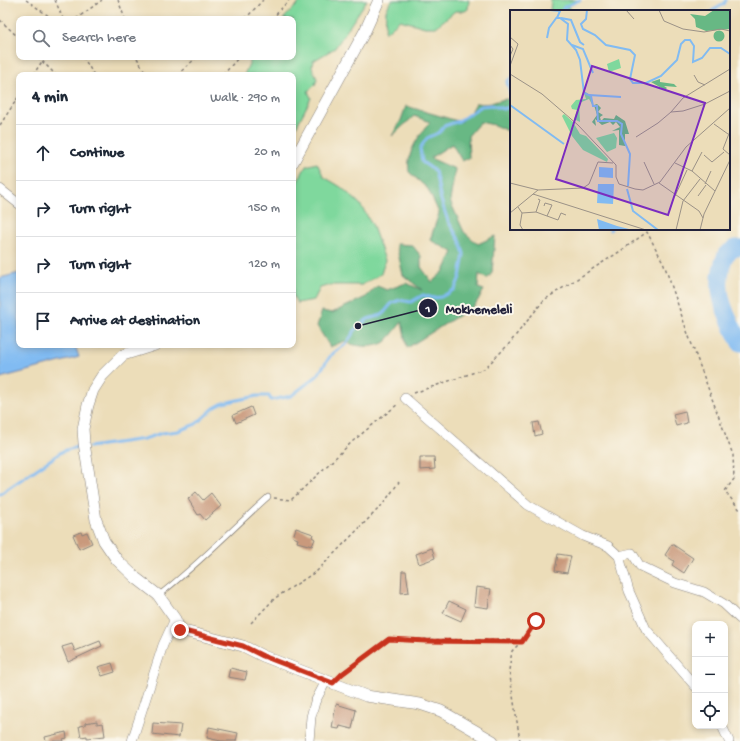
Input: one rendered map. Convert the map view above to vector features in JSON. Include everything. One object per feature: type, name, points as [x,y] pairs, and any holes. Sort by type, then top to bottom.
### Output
[{"type":"street","points":[[296,157],[365,31],[379,0]]},
{"type":"street","points":[[0,189],[16,202]]},
{"type":"street","points":[[145,348],[123,355],[107,370],[93,390],[83,429],[91,496],[96,520],[104,541],[117,560],[136,578],[158,595],[175,619],[180,630],[243,646],[263,656],[366,696],[420,704],[441,711],[493,741]]},
{"type":"street","points":[[405,398],[528,505],[583,536],[608,546],[619,556],[629,591],[646,629],[692,683]]},
{"type":"street","points":[[619,556],[632,553],[640,566],[675,583],[704,592],[724,604],[740,619]]},
{"type":"street","points":[[132,741],[163,645],[175,619]]},
{"type":"street","points":[[309,741],[311,717],[315,702],[329,682]]},
{"type":"street","points":[[723,729],[729,741]]},
{"type":"lane","points":[[158,595],[207,555],[227,533],[268,497]]},
{"type":"path","points":[[26,0],[48,16]]},
{"type":"path","points":[[55,0],[62,16]]},
{"type":"path","points":[[80,16],[102,0]]},
{"type":"path","points":[[118,0],[124,16]]},
{"type":"path","points":[[247,16],[263,0]]},
{"type":"path","points":[[275,16],[289,0]]},
{"type":"path","points":[[0,20],[16,35]]},
{"type":"path","points":[[85,60],[92,72]]},
{"type":"path","points":[[138,60],[145,72]]},
{"type":"path","points":[[180,72],[194,60]]},
{"type":"path","points":[[226,72],[236,60]]},
{"type":"path","points":[[35,72],[42,61],[53,72]]},
{"type":"path","points":[[0,125],[16,101]]},
{"type":"path","points":[[268,497],[291,500],[353,441],[405,398],[419,390],[484,369],[508,345],[544,300],[619,252],[647,232],[664,264],[688,334],[733,455],[734,479],[726,490],[740,510]]},
{"type":"path","points":[[250,623],[275,598],[318,572],[383,504],[399,482]]},
{"type":"path","points":[[520,741],[509,670],[512,651],[522,642],[536,621]]},
{"type":"path","points":[[329,682],[389,639],[522,642]]},
{"type":"green space","points":[[302,0],[367,0],[335,48],[313,61],[312,67],[317,79],[315,85],[308,91],[311,98],[296,127],[296,72],[245,72],[251,60],[296,60],[296,16],[286,16]]},
{"type":"green space","points":[[391,0],[469,0],[468,9],[465,11],[455,11],[436,27],[425,27],[400,20],[385,33],[386,11]]},
{"type":"green space","points":[[551,0],[580,0],[569,5],[569,10],[550,10]]},
{"type":"green space","points":[[510,99],[510,132],[494,125],[480,122],[468,136],[469,158],[462,161],[452,144],[430,158],[455,169],[450,201],[464,232],[478,244],[495,236],[492,273],[487,279],[479,274],[478,288],[484,290],[475,305],[407,348],[402,322],[382,344],[359,346],[344,341],[330,347],[317,326],[322,311],[332,313],[366,297],[377,286],[387,290],[406,283],[422,290],[403,275],[396,244],[412,245],[421,256],[421,267],[432,282],[444,271],[453,252],[430,240],[439,213],[428,189],[409,172],[409,158],[411,152],[417,139],[430,122],[414,116],[392,136],[401,120],[406,106],[461,122],[471,112],[476,103],[486,104]]},
{"type":"green space","points":[[317,163],[324,177],[341,187],[360,204],[372,224],[385,260],[381,274],[362,285],[330,285],[320,288],[314,300],[297,303],[296,184],[306,166]]},
{"type":"water","points":[[16,274],[16,348],[76,348],[79,357],[0,378],[0,278]]},
{"type":"building","points":[[251,407],[254,415],[236,423],[233,415]]},
{"type":"building","points":[[685,411],[687,423],[676,426],[673,414]]},
{"type":"building","points":[[539,422],[542,434],[535,436],[533,423]]},
{"type":"building","points":[[420,457],[434,457],[435,469],[420,470]]},
{"type":"building","points":[[196,492],[203,500],[211,493],[221,506],[205,520],[200,514],[198,515],[188,499]]},
{"type":"building","points":[[296,528],[313,534],[312,537],[315,539],[312,546],[297,542],[298,539],[293,537]]},
{"type":"building","points":[[81,532],[82,534],[87,532],[92,543],[79,549],[73,535]]},
{"type":"building","points":[[672,544],[693,558],[684,573],[672,565],[674,561],[665,555]]},
{"type":"building","points":[[432,548],[435,558],[419,564],[416,554]]},
{"type":"building","points":[[558,554],[571,556],[567,573],[555,571]]},
{"type":"building","points":[[402,571],[406,571],[409,592],[401,593]]},
{"type":"building","points":[[476,587],[491,589],[488,608],[474,606]]},
{"type":"building","points":[[449,601],[466,609],[461,621],[443,613]]},
{"type":"building","points":[[100,641],[102,646],[68,662],[62,647],[72,644],[75,651]]},
{"type":"building","points":[[112,663],[115,672],[102,676],[98,667]]},
{"type":"building","points":[[230,668],[247,672],[245,680],[228,677]]},
{"type":"building","points":[[336,704],[356,710],[352,729],[340,726],[339,729],[332,728]]},
{"type":"building","points":[[97,721],[97,724],[103,723],[105,736],[87,738],[87,736],[81,737],[79,726],[85,725],[85,723]]},
{"type":"building","points":[[153,723],[181,725],[179,737],[152,734]]},
{"type":"building","points":[[209,727],[238,733],[236,741],[221,741],[207,738]]},
{"type":"building","points":[[66,732],[67,738],[63,739],[64,741],[46,741],[45,737]]},
{"type":"waterway","points":[[562,10],[564,7],[580,0]]},
{"type":"waterway","points":[[714,10],[724,4],[726,0]]},
{"type":"waterway","points":[[510,79],[507,82],[510,92]]},
{"type":"waterway","points":[[89,447],[144,439],[162,433],[178,431],[196,424],[214,408],[223,403],[257,396],[269,396],[271,400],[291,396],[317,376],[331,355],[346,344],[358,326],[368,319],[382,315],[392,303],[400,300],[411,302],[423,295],[433,298],[441,297],[455,289],[460,277],[464,254],[460,241],[448,221],[441,200],[435,171],[422,162],[420,148],[427,138],[440,132],[444,126],[459,121],[481,106],[491,105],[503,109],[510,107]]},
{"type":"waterway","points":[[740,248],[735,248],[726,254],[720,278],[720,289],[725,310],[740,343]]},
{"type":"waterway","points":[[0,494],[63,451],[77,447]]},
{"type":"place","name":"Mokhemeleli","points":[[358,326]]},
{"type":"route","points":[[180,630],[243,646],[263,656],[333,683],[342,674],[389,639],[522,642],[536,621]]}]
